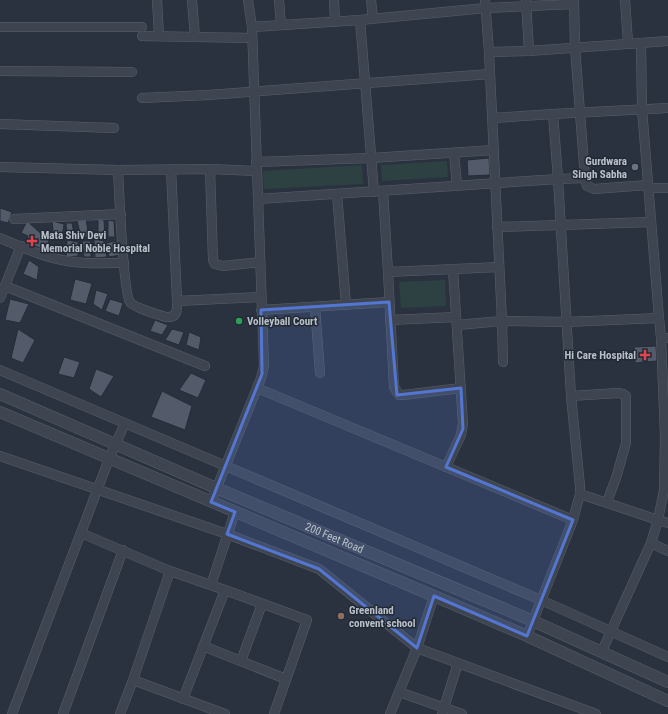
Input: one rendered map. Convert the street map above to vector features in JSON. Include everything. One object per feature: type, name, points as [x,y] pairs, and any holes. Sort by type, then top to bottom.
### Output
[{"type":"street","points":[[157,0],[159,36]]},
{"type":"street","points":[[192,0],[195,37]]},
{"type":"street","points":[[211,502],[257,388],[264,366],[252,27],[248,0]]},
{"type":"street","points":[[280,0],[281,25]]},
{"type":"street","points":[[334,0],[335,22]]},
{"type":"street","points":[[372,0],[374,19]]},
{"type":"street","points":[[625,0],[628,43]]},
{"type":"street","points":[[252,27],[374,19],[485,4],[574,2],[575,48],[585,178],[587,186],[594,189],[649,187],[668,188]]},
{"type":"street","points":[[526,3],[529,51]]},
{"type":"street","points":[[485,4],[493,118],[503,362]]},
{"type":"street","points":[[360,20],[374,192]]},
{"type":"street","points":[[0,27],[142,32],[159,36],[252,38]]},
{"type":"street","points":[[489,52],[529,51],[668,41]]},
{"type":"street","points":[[602,651],[651,543],[666,490],[664,338],[659,318],[651,222],[642,109],[640,43]]},
{"type":"street","points":[[0,71],[132,72]]},
{"type":"street","points":[[142,98],[490,74]]},
{"type":"street","points":[[493,118],[668,108]]},
{"type":"street","points":[[527,636],[573,520],[580,494],[571,396],[553,114]]},
{"type":"street","points":[[0,124],[114,128]]},
{"type":"street","points":[[0,167],[118,170],[210,169],[494,150]]},
{"type":"street","points":[[454,153],[456,186]]},
{"type":"street","points":[[118,170],[124,263],[128,298],[133,304],[166,318],[171,318],[176,314],[177,301],[171,169]]},
{"type":"street","points":[[210,169],[215,264],[223,266],[260,262]]},
{"type":"street","points":[[258,199],[585,178]]},
{"type":"street","points":[[383,191],[394,387],[399,395],[461,388]]},
{"type":"street","points":[[337,194],[346,305]]},
{"type":"street","points":[[14,219],[121,214]]},
{"type":"street","points":[[497,227],[651,222]]},
{"type":"street","points":[[0,238],[66,261],[76,263],[124,263]]},
{"type":"street","points":[[0,298],[21,246]]},
{"type":"street","points":[[388,272],[499,267]]},
{"type":"street","points":[[446,467],[464,424],[453,269]]},
{"type":"street","points":[[5,286],[205,366]]},
{"type":"street","points":[[177,301],[261,297]]},
{"type":"street","points":[[261,310],[389,302]]},
{"type":"street","points":[[315,307],[320,373]]},
{"type":"street","points":[[390,320],[566,322],[659,318]]},
{"type":"street","points":[[0,370],[541,600],[668,657]]},
{"type":"street","points":[[257,388],[573,520]]},
{"type":"street","points":[[571,396],[618,393],[626,396],[626,443],[607,502]]},
{"type":"street","name":"200 Feet Road","points":[[0,394],[216,488],[533,621],[668,682]]},
{"type":"street","points":[[0,412],[527,636],[668,701]]},
{"type":"street","points":[[12,714],[124,423]]},
{"type":"street","points":[[0,456],[227,534],[318,569],[417,648],[596,714]]},
{"type":"street","points":[[580,494],[668,523]]},
{"type":"street","points":[[211,585],[235,512]]},
{"type":"street","points":[[81,533],[170,571],[307,620],[274,714]]},
{"type":"street","points":[[651,543],[668,551]]},
{"type":"street","points":[[66,713],[123,550]]},
{"type":"street","points":[[120,714],[170,571]]},
{"type":"street","points":[[184,699],[225,590]]},
{"type":"street","points":[[390,714],[417,648],[434,596]]},
{"type":"street","points":[[241,661],[262,604]]},
{"type":"street","points":[[203,646],[286,679]]},
{"type":"street","points":[[443,711],[458,663]]},
{"type":"street","points":[[133,680],[225,714]]},
{"type":"street","points":[[399,692],[443,711],[462,714]]},
{"type":"highlighted area","points":[[389,302],[397,395],[461,388],[463,429],[446,467],[573,520],[527,636],[434,596],[417,648],[319,569],[227,534],[235,512],[211,502],[262,374],[261,310]]},
{"type":"shaded area","points":[[447,161],[448,177],[382,181],[381,165]]},
{"type":"shaded area","points":[[362,165],[363,184],[264,189],[263,171]]},
{"type":"shaded area","points":[[445,280],[446,306],[401,308],[399,282]]},
{"type":"building","points":[[489,158],[490,175],[468,176],[467,160]]},
{"type":"building","points":[[0,208],[12,212],[8,223],[0,221]]},
{"type":"building","points":[[86,219],[89,237],[81,237],[77,221]]},
{"type":"building","points":[[98,219],[104,220],[105,236],[98,237]]},
{"type":"building","points":[[108,220],[114,221],[115,237],[108,237]]},
{"type":"building","points":[[27,221],[49,241],[46,251],[27,242],[28,236],[21,233]]},
{"type":"building","points":[[52,221],[64,224],[62,239],[54,239]]},
{"type":"building","points":[[66,223],[72,223],[75,238],[67,237]]},
{"type":"building","points":[[94,239],[104,241],[107,257],[95,258]]},
{"type":"building","points":[[67,240],[78,242],[78,256],[66,257]]},
{"type":"building","points":[[82,241],[91,241],[91,257],[84,257]]},
{"type":"building","points":[[116,241],[120,255],[109,257],[106,243]]},
{"type":"building","points":[[29,260],[39,267],[37,280],[23,274]]},
{"type":"building","points":[[75,279],[94,284],[92,284],[86,304],[70,300]]},
{"type":"building","points":[[96,290],[108,294],[102,310],[93,304]]},
{"type":"building","points":[[10,299],[29,304],[20,323],[5,320]]},
{"type":"building","points":[[110,299],[123,303],[119,316],[105,311]]},
{"type":"building","points":[[155,320],[168,325],[162,335],[150,331]]},
{"type":"building","points":[[18,329],[35,340],[23,363],[11,358]]},
{"type":"building","points":[[172,329],[184,332],[179,345],[165,340]]},
{"type":"building","points":[[189,332],[201,337],[199,350],[186,345]]},
{"type":"building","points":[[656,346],[657,361],[635,363],[634,347]]},
{"type":"building","points":[[64,357],[80,362],[74,378],[58,374]]},
{"type":"building","points":[[96,369],[114,376],[101,397],[89,389]]},
{"type":"building","points":[[191,373],[206,380],[198,398],[179,390]]},
{"type":"building","points":[[162,391],[192,406],[185,430],[151,417]]},
{"type":"place","name":"Gurdwara Singh Sabha","points":[[635,167]]},
{"type":"place","name":"Mata Shiv Devi Memorial Noble Hospital","points":[[32,241]]},
{"type":"place","name":"Volleyball Court","points":[[239,321]]},
{"type":"place","name":"Hi Care Hospital","points":[[645,355]]},
{"type":"place","name":"Greenland convent school","points":[[341,616]]}]
